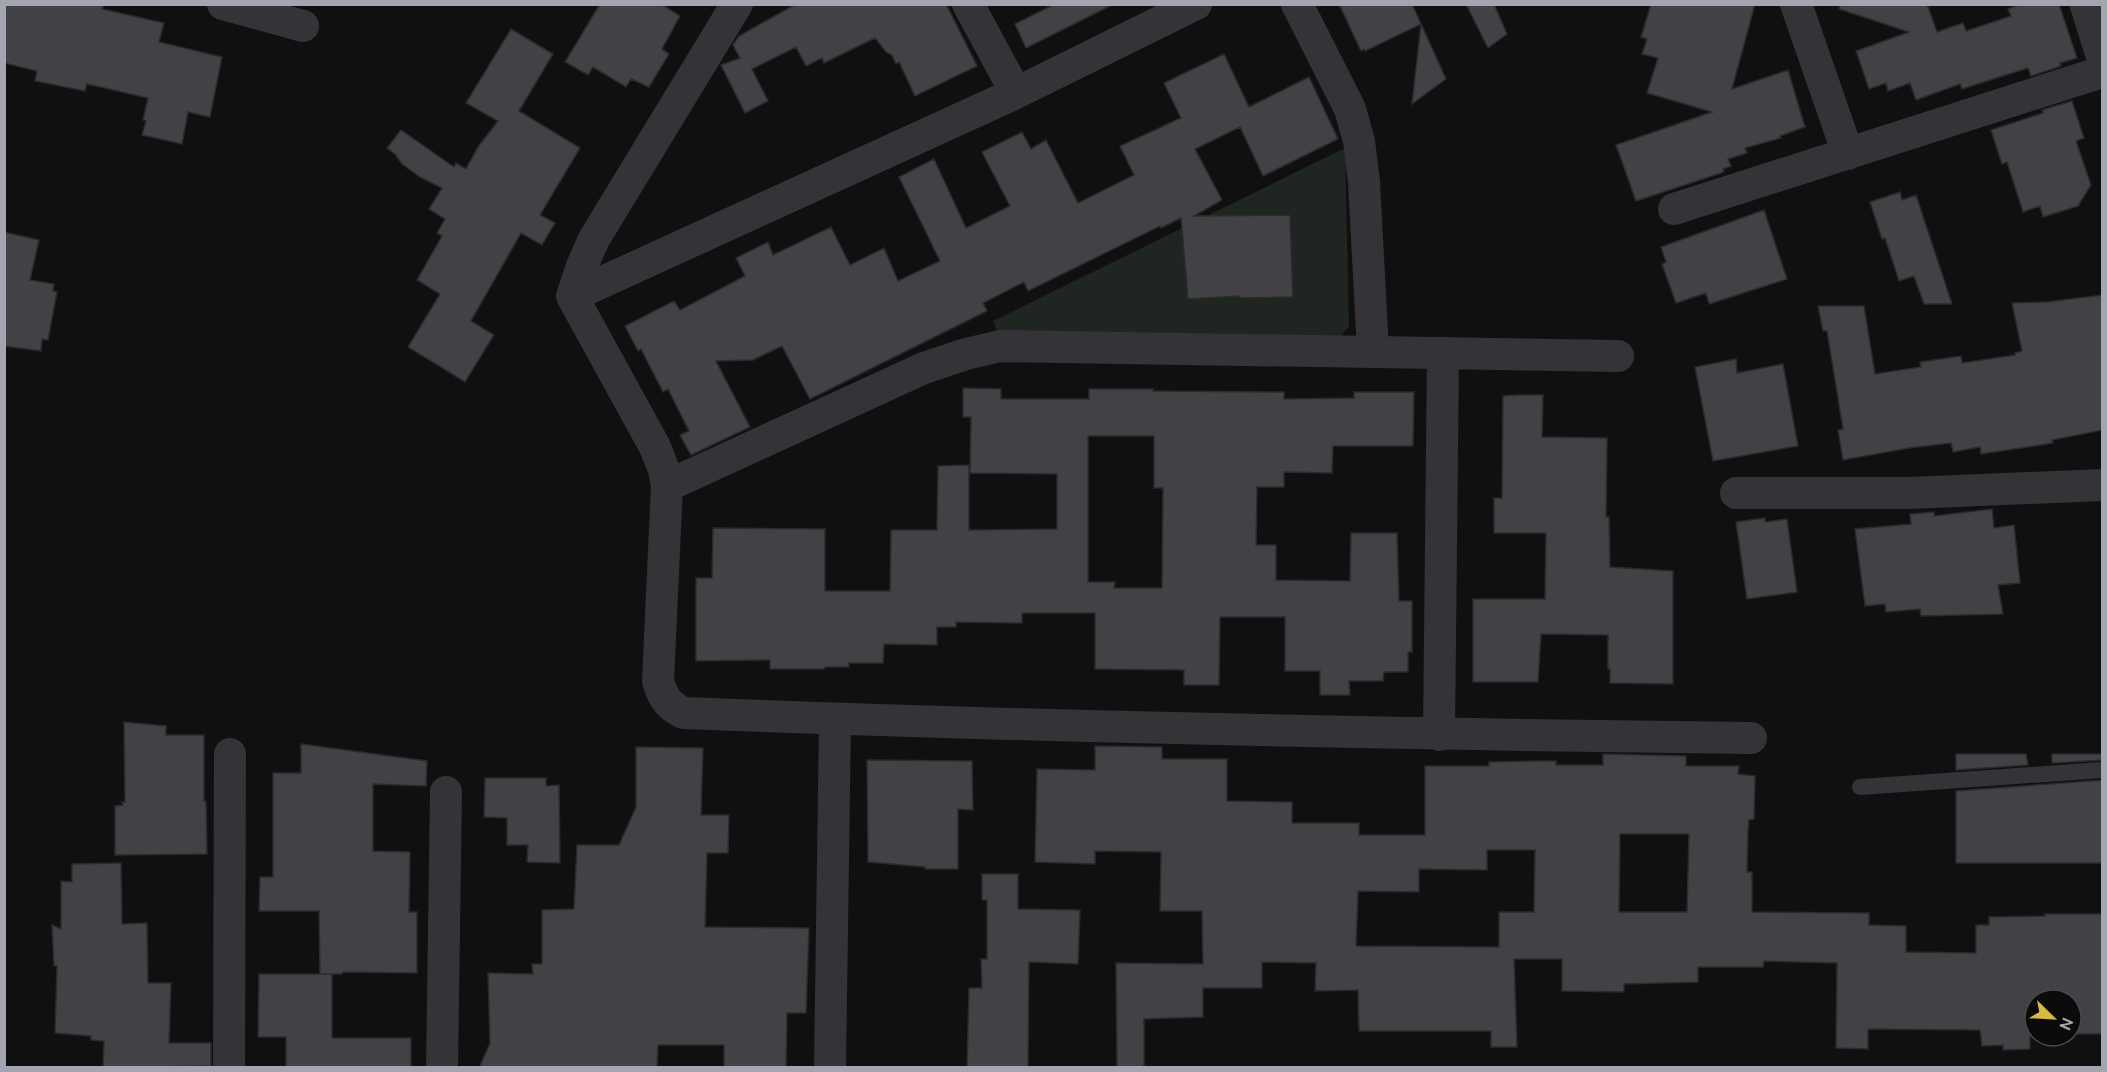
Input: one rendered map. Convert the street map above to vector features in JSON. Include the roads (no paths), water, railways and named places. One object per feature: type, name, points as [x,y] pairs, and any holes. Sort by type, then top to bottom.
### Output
[{"type":"street","points":[[223,4],[303,26]]},
{"type":"street","points":[[737,4],[594,239],[572,296],[655,447],[664,470],[667,486],[658,681],[662,696],[674,708],[683,713],[835,719],[1439,735],[1751,738]]},
{"type":"street","points":[[968,4],[1016,93]]},
{"type":"street","points":[[572,296],[1016,93],[1196,4]]},
{"type":"street","points":[[1297,4],[1350,109],[1359,141],[1364,182],[1373,351]]},
{"type":"street","points":[[1796,4],[1848,154]]},
{"type":"street","points":[[2086,4],[2103,56]]},
{"type":"street","points":[[1674,209],[2103,72]]},
{"type":"street","points":[[667,486],[924,368],[1000,346],[1618,356]]},
{"type":"street","points":[[1439,735],[1443,353]]},
{"type":"street","points":[[1736,493],[1909,493],[2103,485]]},
{"type":"street","points":[[830,1068],[835,719]]},
{"type":"street","points":[[229,1068],[230,754]]},
{"type":"street","points":[[442,1068],[446,792]]},
{"type":"lane","points":[[1860,787],[2103,770]]}]
